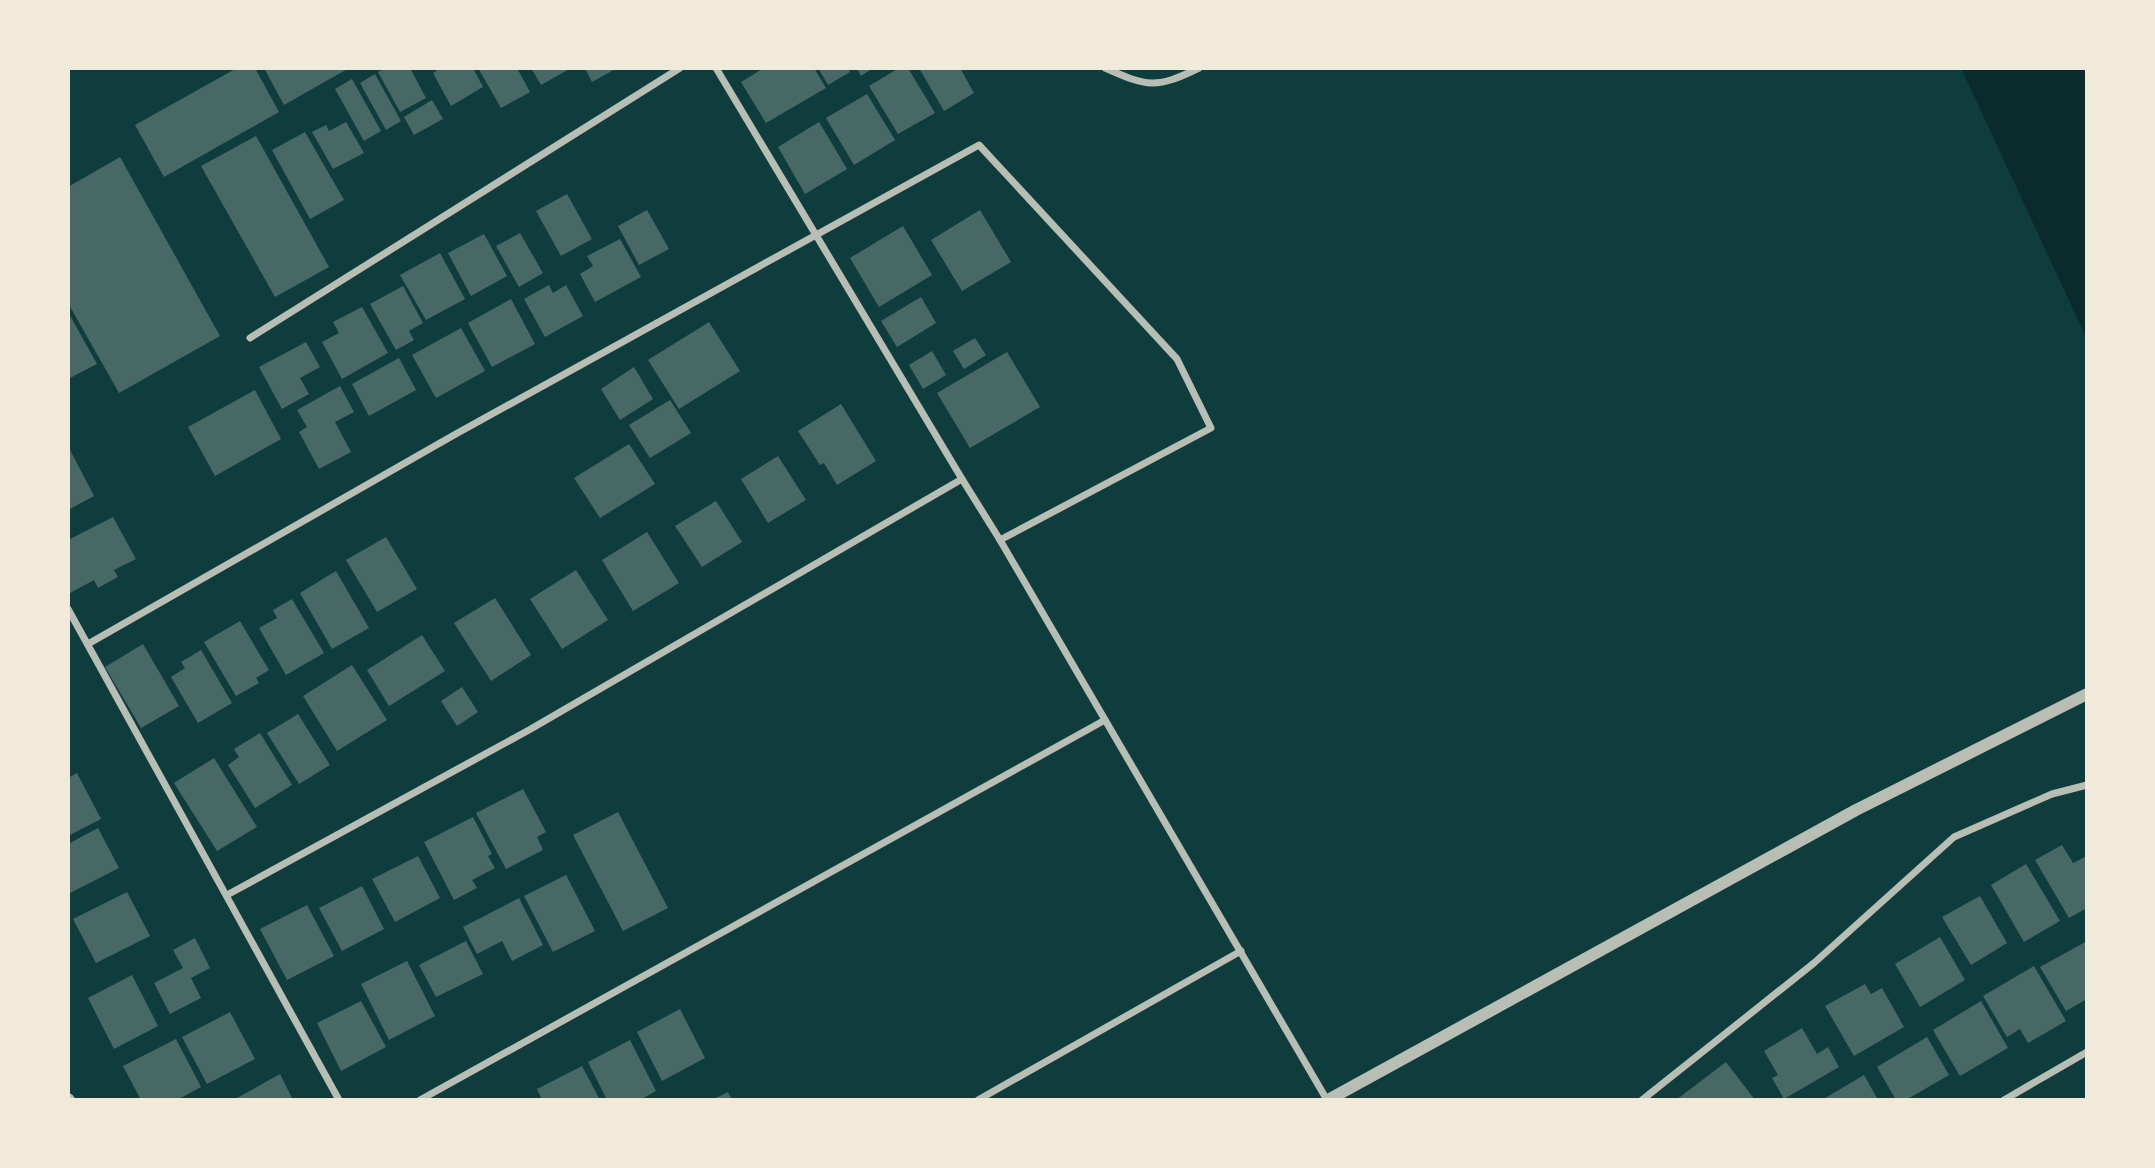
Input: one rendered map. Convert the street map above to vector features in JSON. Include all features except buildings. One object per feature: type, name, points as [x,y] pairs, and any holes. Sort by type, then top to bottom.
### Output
[{"type":"street","points":[[250,338],[680,68]]},
{"type":"street","points":[[716,68],[1000,540],[1328,1100],[1856,810],[2087,694]]},
{"type":"street","points":[[1105,68],[1138,83],[1161,84],[1199,68]]},
{"type":"street","points":[[88,645],[454,435],[979,145],[1177,359],[1211,428],[1000,540]]},
{"type":"street","points":[[227,895],[529,730],[962,480]]},
{"type":"street","points":[[68,609],[339,1100]]},
{"type":"street","points":[[420,1100],[1105,720]]},
{"type":"street","points":[[1642,1100],[1814,963],[1954,837],[2052,794],[2087,785]]},
{"type":"street","points":[[978,1100],[1241,951]]},
{"type":"street","points":[[2004,1100],[2087,1052]]},
{"type":"water","points":[[1961,68],[2087,68],[2087,339]]}]
